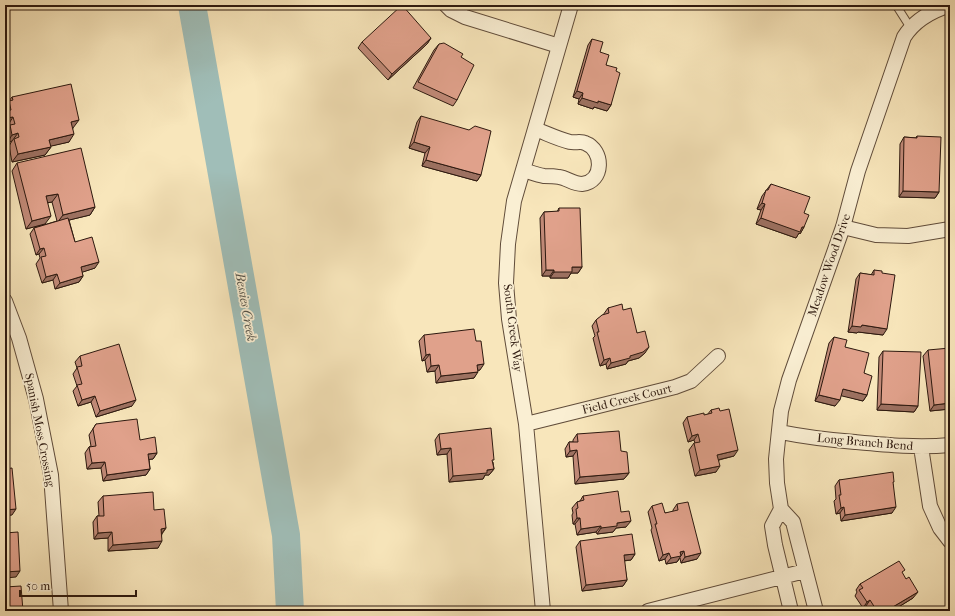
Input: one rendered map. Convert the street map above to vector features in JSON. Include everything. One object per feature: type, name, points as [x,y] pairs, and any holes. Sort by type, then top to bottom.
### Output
[{"type":"street","points":[[446,5],[450,10],[465,17],[559,46]]},
{"type":"street","name":"South Creek Way","points":[[543,611],[526,424],[509,319],[506,282],[508,244],[514,201],[571,5]]},
{"type":"street","points":[[910,27],[927,15],[946,6]]},
{"type":"street","name":"Meadow Wood Drive","points":[[781,509],[777,483],[776,459],[781,412],[789,380],[842,227],[858,172],[904,37],[910,27]]},
{"type":"street","points":[[523,170],[560,177],[580,184],[588,182],[595,177],[599,171],[598,156],[593,148],[585,143],[570,142],[535,129]]},
{"type":"street","points":[[842,227],[876,235],[908,236],[940,232],[950,229]]},
{"type":"street","name":"Spanish Moss Crossing","points":[[5,301],[19,338],[36,399],[51,475],[61,611]]},
{"type":"street","name":"Field Creek Court","points":[[526,424],[675,387],[692,381],[718,356]]},
{"type":"street","name":"Long Branch Bend","points":[[780,432],[818,439],[891,446],[921,447],[950,445]]},
{"type":"street","points":[[921,447],[930,506],[940,528],[950,541]]},
{"type":"street","points":[[791,611],[782,577],[772,526],[781,509],[793,522],[816,611]]},
{"type":"street","points":[[648,611],[805,571]]},
{"type":"lane","points":[[896,5],[910,27]]},
{"type":"building","points":[[402,5],[431,38],[392,74],[362,42]]},
{"type":"building","points":[[592,39],[603,42],[600,52],[609,55],[606,65],[617,68],[616,71],[620,73],[611,105],[582,98],[583,93],[577,91]]},
{"type":"building","points":[[444,43],[463,54],[461,57],[474,65],[457,100],[418,82],[439,44]]},
{"type":"building","points":[[71,84],[79,120],[71,122],[74,134],[49,140],[51,147],[18,154],[14,139],[19,137],[18,133],[12,135],[10,125],[15,124],[13,117],[7,118],[6,111],[11,110],[9,101],[13,100],[12,97]]},
{"type":"building","points":[[421,116],[469,130],[475,126],[491,131],[481,175],[426,160],[430,147],[414,142]]},
{"type":"building","points":[[917,136],[941,137],[939,192],[903,191],[904,137],[917,138]]},
{"type":"building","points":[[81,148],[95,207],[63,215],[58,194],[46,196],[51,216],[32,221],[17,163]]},
{"type":"building","points":[[771,184],[810,197],[804,213],[809,215],[800,232],[761,218],[765,204],[762,203],[766,190],[768,190]]},
{"type":"building","points":[[559,208],[580,208],[582,267],[572,267],[572,272],[554,272],[554,270],[546,270],[544,212],[559,211]]},
{"type":"building","points":[[68,218],[75,242],[92,237],[99,262],[81,267],[83,276],[60,283],[57,274],[46,277],[41,257],[46,256],[44,248],[40,249],[34,228]]},
{"type":"building","points":[[874,270],[895,275],[887,329],[862,325],[861,327],[852,326],[860,273],[874,275]]},
{"type":"building","points":[[622,304],[623,310],[631,308],[637,333],[645,331],[649,347],[643,352],[630,356],[630,358],[611,363],[610,358],[604,360],[597,332],[599,332],[596,320],[602,315],[609,313],[608,308]]},
{"type":"building","points":[[474,329],[476,341],[481,341],[484,364],[477,365],[478,372],[441,376],[439,365],[431,366],[430,354],[426,355],[424,335]]},
{"type":"building","points":[[834,337],[847,340],[845,347],[869,353],[864,373],[872,376],[867,395],[843,389],[840,400],[819,395]]},
{"type":"building","points":[[119,344],[136,400],[100,411],[95,396],[82,400],[77,385],[82,384],[77,367],[82,366],[80,356]]},
{"type":"building","points":[[950,348],[950,403],[934,405],[928,350]]},
{"type":"building","points":[[883,351],[921,352],[918,406],[881,404]]},
{"type":"building","points":[[719,408],[720,411],[729,409],[738,450],[717,455],[720,466],[700,470],[694,443],[700,442],[698,434],[692,436],[687,417],[704,413],[704,415],[712,413],[711,410]]},
{"type":"building","points":[[137,419],[140,440],[155,437],[157,453],[148,454],[150,469],[107,475],[105,462],[92,463],[89,447],[96,446],[93,429],[96,424]]},
{"type":"building","points":[[491,428],[494,460],[492,460],[494,469],[487,470],[487,473],[453,476],[451,448],[441,449],[439,434]]},
{"type":"building","points":[[619,431],[621,451],[627,452],[629,473],[580,477],[577,450],[570,451],[569,442],[578,442],[577,434]]},
{"type":"building","points":[[12,468],[16,509],[5,510],[5,469]]},
{"type":"building","points":[[893,472],[896,507],[845,515],[844,507],[841,508],[839,480]]},
{"type":"building","points":[[618,491],[621,512],[629,511],[631,521],[617,523],[617,526],[601,528],[601,526],[581,529],[580,518],[577,518],[577,502],[584,500],[583,496]]},
{"type":"building","points":[[153,492],[154,510],[164,509],[166,528],[161,529],[162,541],[113,545],[112,532],[98,533],[97,516],[104,516],[103,496]]},
{"type":"building","points":[[688,502],[701,553],[685,557],[684,551],[680,552],[681,556],[671,558],[669,553],[663,555],[652,506],[662,503],[665,513],[678,510],[677,504]]},
{"type":"building","points":[[18,532],[20,571],[5,572],[5,533]]},
{"type":"building","points":[[632,534],[635,554],[624,555],[627,580],[586,585],[580,541]]},
{"type":"building","points":[[899,561],[905,570],[902,572],[906,579],[909,577],[918,592],[886,611],[877,611],[870,600],[867,602],[859,590],[863,588],[860,584]]},
{"type":"building","points":[[21,586],[23,611],[5,611],[5,587]]},
{"type":"waterway","name":"Bessies Creek","points":[[192,5],[286,535],[290,611]]}]
